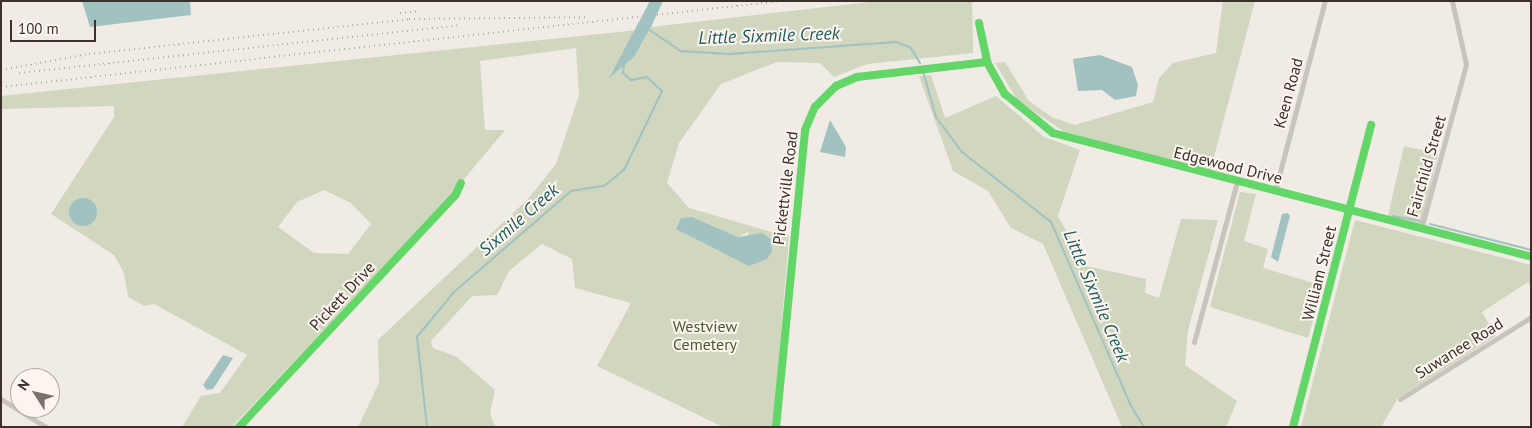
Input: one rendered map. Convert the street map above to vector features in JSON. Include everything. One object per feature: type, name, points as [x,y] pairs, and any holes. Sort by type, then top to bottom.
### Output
[{"type":"street","name":"Keen Road","points":[[1275,191],[1325,1]]},
{"type":"street","name":"Fairchild Street","points":[[1421,229],[1466,64],[1452,1]]},
{"type":"street","name":"Edgewood Drive","points":[[979,23],[987,62],[1015,106],[1053,133],[1531,257]]},
{"type":"street","name":"Pickettville Road","points":[[776,427],[804,139],[815,106],[836,86],[872,73],[987,62]]},
{"type":"street","name":"William Street","points":[[1294,427],[1371,125]]},
{"type":"street","points":[[1194,342],[1237,182]]},
{"type":"street","name":"Pickett Drive","points":[[239,427],[456,194],[461,183]]},
{"type":"street","name":"Suwanee Road","points":[[1400,399],[1531,317]]},
{"type":"street","points":[[1,399],[46,427]]},
{"type":"green space","name":"Westview Cemetery","points":[[879,1],[972,1],[973,53],[867,64],[834,77],[820,63],[777,62],[721,84],[679,143],[667,183],[689,208],[789,237],[773,427],[723,427],[597,366],[631,303],[575,288],[572,259],[542,244],[509,271],[497,295],[472,296],[431,341],[433,348],[457,357],[495,390],[490,413],[495,427],[358,427],[379,383],[378,340],[528,199],[556,164],[579,95],[576,48],[480,61],[485,130],[505,130],[451,195],[232,427],[182,427],[201,396],[220,393],[247,355],[154,304],[145,306],[128,297],[124,273],[114,255],[51,214],[114,117],[114,106],[1,109],[1,96],[638,30],[610,76],[634,57],[651,27]],"holes":[[[324,190],[351,203],[371,224],[348,254],[314,253],[278,227],[297,202]],[[692,217],[738,237],[748,232],[749,266]]]},
{"type":"green space","points":[[1223,1],[1255,1],[1210,172],[1065,132],[1018,101],[995,63],[1005,62],[1029,101],[1052,117],[1075,125],[1153,102],[1159,78],[1173,63],[1216,53]]},
{"type":"green space","points":[[931,75],[945,118],[996,96],[1044,137],[1080,150],[1058,216],[1086,266],[1146,279],[1145,293],[1159,298],[1181,219],[1218,220],[1188,330],[1185,365],[1237,401],[1226,427],[1122,427],[1043,244],[1011,228],[988,191],[953,171],[919,76]]},
{"type":"green space","points":[[1404,146],[1438,154],[1422,225],[1388,217]]},
{"type":"green space","points":[[1240,192],[1256,194],[1244,241],[1268,249],[1263,268],[1323,286],[1308,338],[1210,307]]},
{"type":"green space","points":[[1355,220],[1531,265],[1531,286],[1528,282],[1482,312],[1496,336],[1398,398],[1381,427],[1301,427]]},
{"type":"water","points":[[82,1],[190,1],[191,15],[90,27]]},
{"type":"water","points":[[650,1],[663,1],[651,27],[634,57],[609,78]]},
{"type":"water","points":[[1100,55],[1132,67],[1138,85],[1136,96],[1115,100],[1102,90],[1078,91],[1073,59]]},
{"type":"water","points":[[830,120],[846,147],[845,157],[820,152]]},
{"type":"water","points":[[83,198],[93,202],[97,212],[93,222],[83,226],[73,222],[69,212],[73,202]]},
{"type":"water","points":[[1288,213],[1290,216],[1278,262],[1271,257],[1282,214]]},
{"type":"water","points":[[692,217],[738,237],[762,233],[771,239],[772,251],[767,259],[749,266],[676,229],[681,218]]},
{"type":"water","points":[[223,355],[233,358],[213,389],[207,390],[203,385]]},
{"type":"waterway","name":"Little Sixmile Creek","points":[[648,29],[681,51],[729,54],[896,42],[910,47],[920,63]]},
{"type":"waterway","name":"Sixmile Creek","points":[[427,427],[417,337],[454,292],[571,191],[604,186],[624,170],[662,91],[647,77],[631,80],[623,73],[624,65]]},
{"type":"waterway","name":"Little Sixmile Creek","points":[[923,71],[936,117],[962,152],[1051,222],[1130,404],[1144,427]]},
{"type":"waterway","points":[[1393,216],[1421,221]]},
{"type":"waterway","points":[[1430,224],[1531,250]]},
{"type":"railway","points":[[1,87],[781,1]]},
{"type":"railway","points":[[400,13],[420,11]]},
{"type":"railway","points":[[1,70],[89,54],[409,19],[586,17]]},
{"type":"railway","points":[[19,73],[459,25]]},
{"type":"traffic: fast","points":[[979,23],[987,62],[1005,94],[1053,133],[1531,257]]},
{"type":"traffic: fast","points":[[776,427],[805,130],[815,107],[836,86],[857,77],[987,62]]},
{"type":"traffic: fast","points":[[1293,427],[1371,125]]},
{"type":"traffic: fast","points":[[239,427],[456,194],[461,183]]}]
